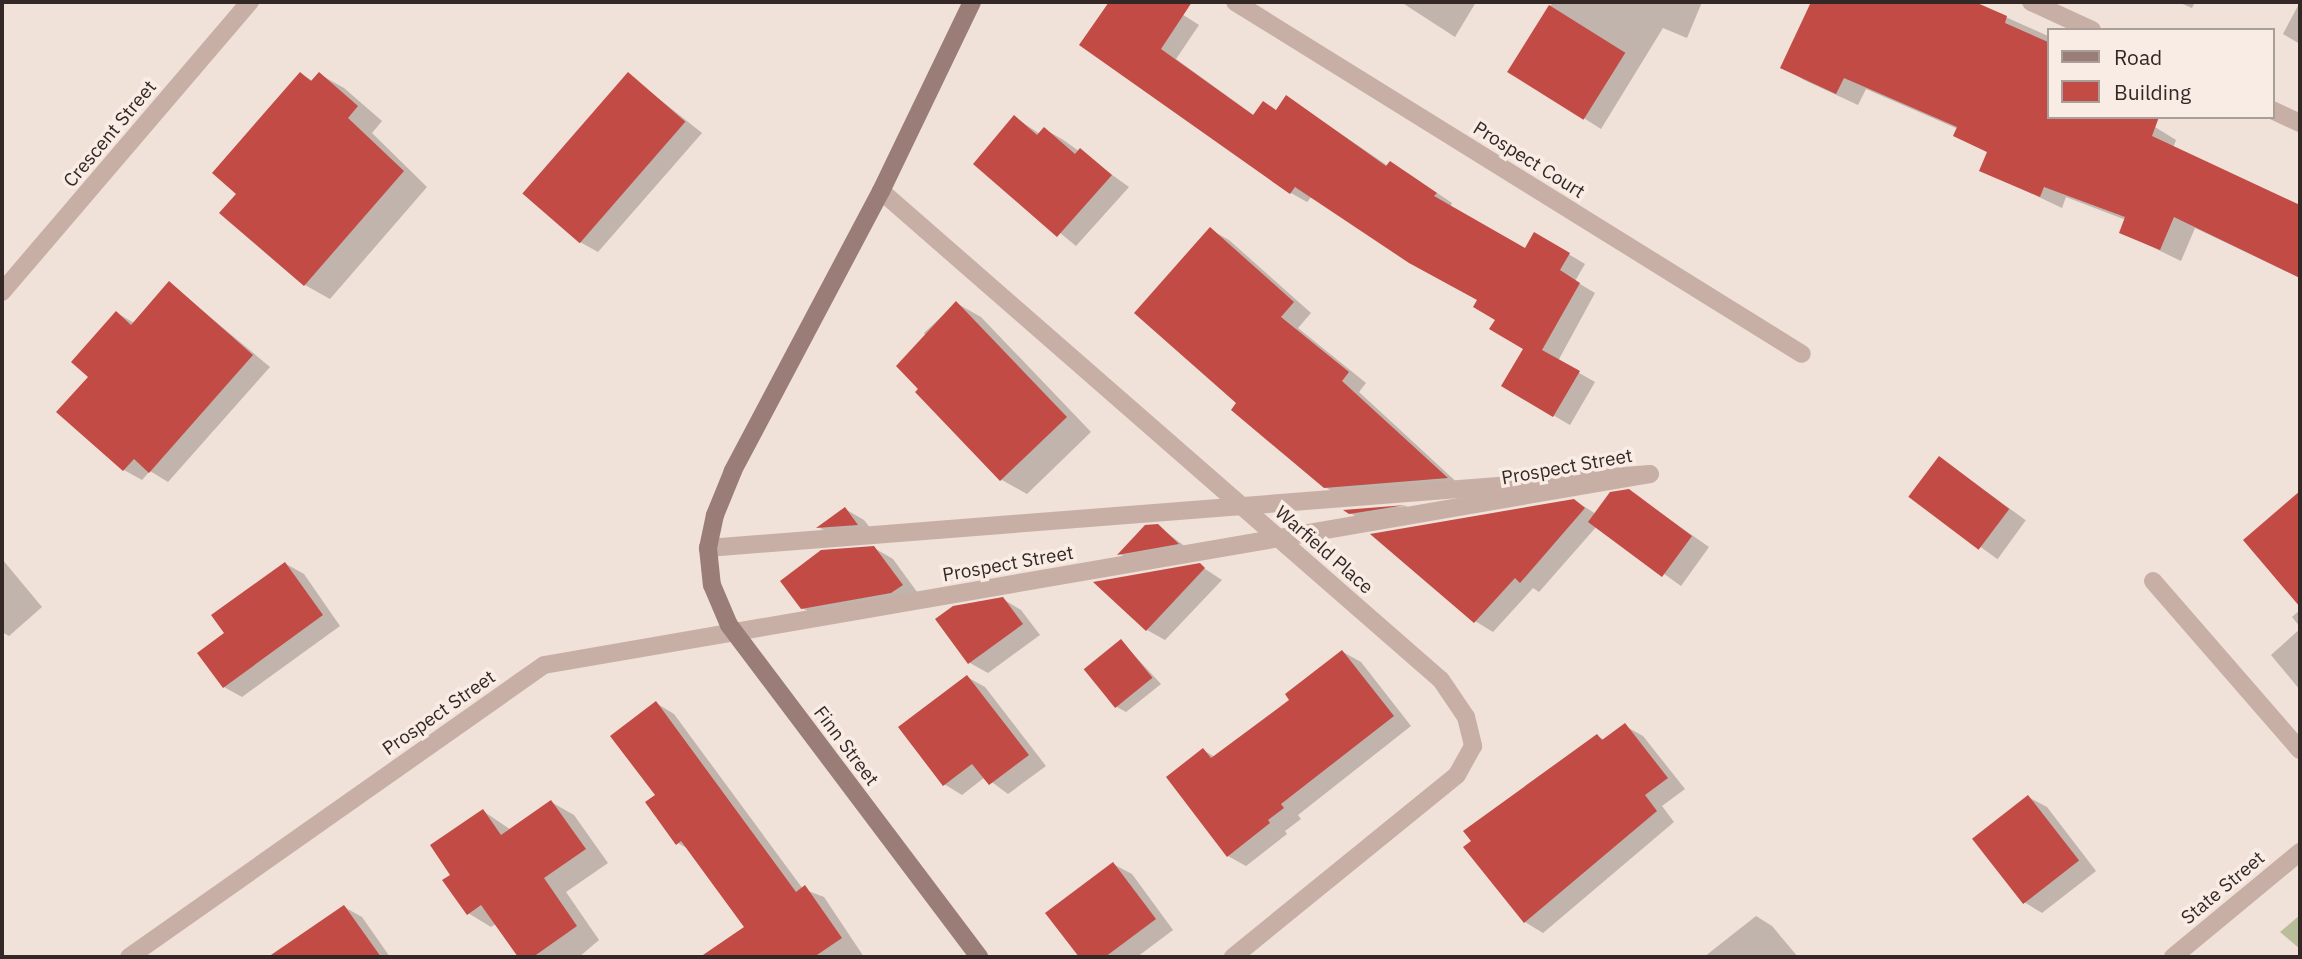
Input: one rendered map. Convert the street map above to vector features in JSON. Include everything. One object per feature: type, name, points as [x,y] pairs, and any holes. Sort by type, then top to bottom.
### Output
[{"type":"main road","points":[[708,548],[715,514],[733,471],[881,191],[972,2]]},
{"type":"main road","name":"Finn Street","points":[[708,548],[712,585],[729,625],[979,957]]},
{"type":"street","name":"Crescent Street","points":[[2,292],[250,2]]},
{"type":"street","name":"Prospect Court","points":[[1235,2],[1802,354]]},
{"type":"street","points":[[2031,2],[2088,28]]},
{"type":"street","points":[[2274,111],[2300,123]]},
{"type":"street","name":"Warfield Place","points":[[881,191],[1441,680],[1466,717],[1473,746],[1457,775],[1233,957]]},
{"type":"street","name":"Prospect Street","points":[[129,957],[544,665],[1650,474],[708,548]]},
{"type":"street","points":[[2153,581],[2300,750]]},
{"type":"street","name":"State Street","points":[[2174,957],[2300,852]]},
{"type":"green space","points":[[2300,915],[2300,949],[2280,932]]},
{"type":"building","points":[[1109,2],[1192,2],[1161,49],[1253,115],[1263,101],[1276,110],[1286,95],[1386,166],[1390,161],[1437,193],[1434,196],[1525,248],[1534,232],[1570,253],[1560,270],[1580,283],[1542,350],[1580,371],[1553,417],[1501,386],[1523,349],[1489,329],[1495,320],[1473,307],[1477,300],[1409,263],[1295,187],[1290,194],[1079,45]]},
{"type":"building","points":[[1811,2],[1975,2],[2007,16],[2005,23],[2046,41],[2046,119],[2158,119],[2152,136],[2300,205],[2300,278],[2174,217],[2160,250],[2119,233],[2125,217],[2044,187],[2040,197],[1979,171],[1987,152],[1953,136],[1957,127],[1844,78],[1836,94],[1780,68]]},
{"type":"building","points":[[1549,5],[1625,53],[1583,120],[1507,72]]},
{"type":"building","points":[[300,72],[311,81],[319,72],[358,106],[348,118],[404,171],[304,286],[219,213],[236,194],[212,173]]},
{"type":"building","points":[[628,72],[685,122],[580,243],[522,194]]},
{"type":"building","points":[[1014,115],[1037,135],[1044,127],[1075,154],[1080,148],[1112,175],[1057,237],[973,164]]},
{"type":"building","points":[[1210,227],[1294,302],[1281,317],[1349,372],[1342,381],[1448,478],[1324,488],[1231,410],[1236,403],[1134,313]]},
{"type":"building","points":[[169,281],[253,355],[149,473],[134,459],[123,471],[56,412],[88,377],[71,362],[116,311],[131,325]]},
{"type":"building","points":[[956,301],[1067,417],[1000,481],[915,392],[918,389],[896,366]]},
{"type":"building","points":[[1939,456],[2009,509],[1979,550],[1908,497]]},
{"type":"building","points":[[1629,489],[1692,536],[1662,577],[1588,522],[1610,492]]},
{"type":"building","points":[[2300,491],[2300,607],[2243,540]]},
{"type":"building","points":[[1574,499],[1585,508],[1520,583],[1515,578],[1474,623],[1370,534]]},
{"type":"building","points":[[1406,505],[1349,514],[1343,510]]},
{"type":"building","points":[[845,507],[858,525],[816,528]]},
{"type":"building","points":[[1158,524],[1179,544],[1117,555],[1145,525]]},
{"type":"building","points":[[874,546],[903,585],[891,593],[801,609],[780,581],[821,550]]},
{"type":"building","points":[[285,562],[323,615],[223,688],[197,653],[224,633],[211,615]]},
{"type":"building","points":[[1200,563],[1205,568],[1146,631],[1093,582]]},
{"type":"building","points":[[1003,597],[1023,624],[968,664],[935,619],[953,606]]},
{"type":"building","points":[[1121,639],[1152,678],[1115,708],[1084,669]]},
{"type":"building","points":[[1342,650],[1394,716],[1281,804],[1284,808],[1268,820],[1270,823],[1227,857],[1166,777],[1203,748],[1211,758],[1289,700],[1285,694]]},
{"type":"building","points":[[967,675],[1029,755],[989,785],[972,764],[943,786],[898,727]]},
{"type":"building","points":[[656,701],[796,892],[805,885],[842,938],[814,957],[700,957],[744,927],[681,841],[676,845],[645,802],[655,795],[610,736]]},
{"type":"building","points":[[1625,723],[1668,778],[1645,795],[1657,811],[1524,923],[1463,847],[1471,841],[1463,831],[1597,734],[1602,740]]},
{"type":"building","points":[[2028,795],[2079,860],[2023,904],[1972,839]]},
{"type":"building","points":[[551,800],[586,849],[544,878],[577,926],[533,957],[518,957],[481,905],[467,915],[442,880],[450,875],[430,845],[483,809],[501,835]]},
{"type":"building","points":[[1113,862],[1156,919],[1105,957],[1079,957],[1045,913]]},
{"type":"building","points":[[344,905],[381,957],[268,957]]}]
